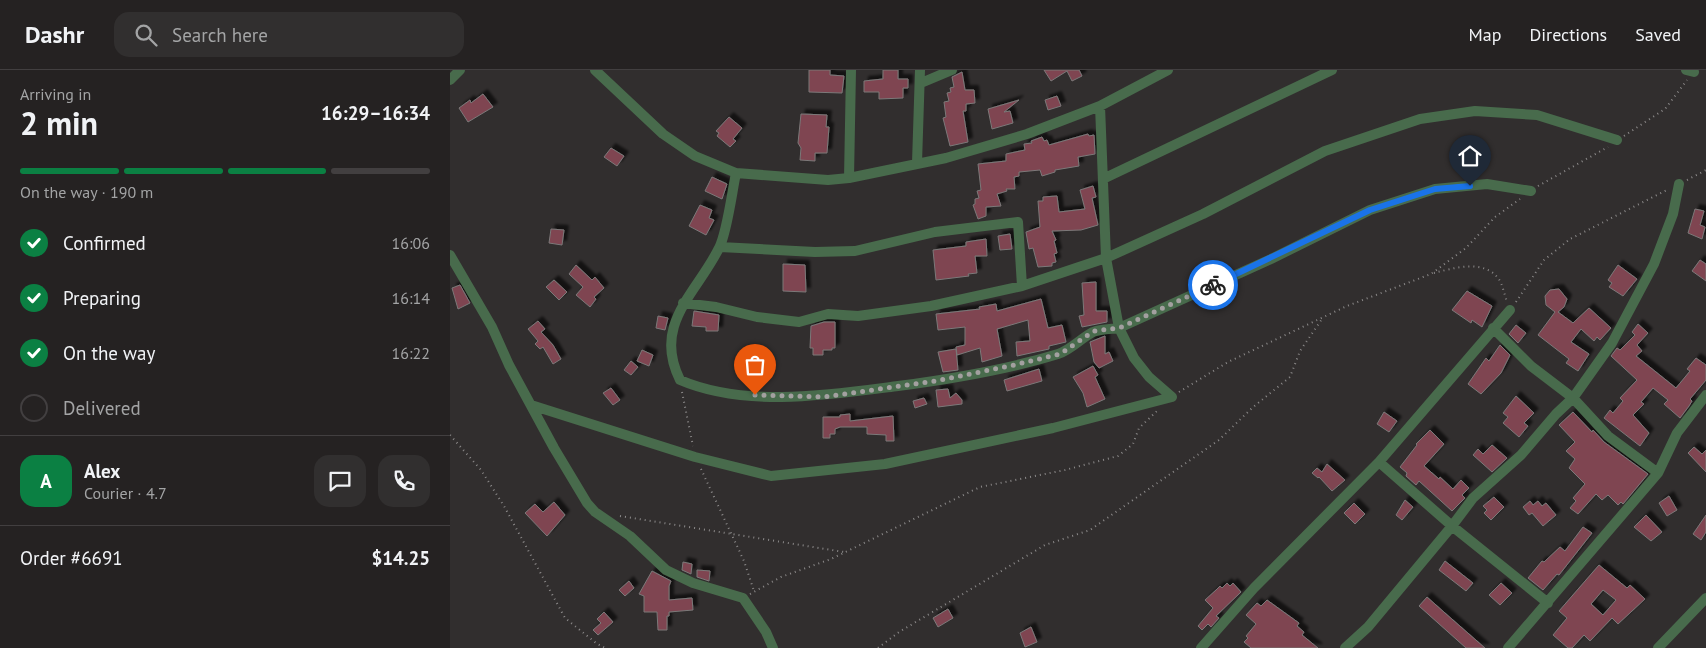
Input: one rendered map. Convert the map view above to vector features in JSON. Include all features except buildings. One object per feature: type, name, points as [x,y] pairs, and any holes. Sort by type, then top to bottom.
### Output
[{"type":"street","points":[[450,80],[460,70]]},
{"type":"street","points":[[595,70],[664,134],[695,156],[736,173],[828,180],[849,178],[987,147],[1100,106],[1168,70]]},
{"type":"street","points":[[849,178],[851,70]]},
{"type":"street","points":[[917,163],[920,70]]},
{"type":"street","points":[[921,82],[952,70]]},
{"type":"street","points":[[1105,178],[1332,70]]},
{"type":"street","points":[[1100,106],[1105,178],[1106,258],[1119,328],[1134,358],[1149,377],[1172,397]]},
{"type":"street","points":[[683,303],[716,307],[757,317],[799,322],[828,314],[858,316],[931,306],[1022,286],[1106,258],[1203,214],[1325,151],[1420,119],[1475,111],[1537,116],[1617,140]]},
{"type":"street","points":[[736,173],[720,247],[683,303],[670,348],[673,364],[680,380],[703,390],[773,396],[823,397],[936,381],[1060,354],[1094,331],[1119,328],[1271,259],[1370,210],[1435,189],[1487,184],[1531,191]]},
{"type":"street","points":[[1345,648],[1368,627],[1473,498],[1521,455],[1556,414],[1573,398],[1612,343],[1654,264],[1673,214],[1679,184]]},
{"type":"street","points":[[720,247],[815,252],[855,251],[935,232],[1018,222],[1022,286]]},
{"type":"street","points":[[450,256],[492,327],[509,366],[574,481],[595,512],[630,536],[666,570],[692,583],[743,598],[762,626],[773,648]]},
{"type":"street","points":[[1201,648],[1254,588],[1379,462],[1510,310]]},
{"type":"street","points":[[1494,328],[1531,366],[1573,398],[1608,436],[1658,473]]},
{"type":"street","points":[[531,405],[696,457],[771,476],[885,464],[1053,428],[1172,397]]},
{"type":"street","points":[[1508,648],[1658,473],[1677,433],[1705,399]]},
{"type":"street","points":[[1379,462],[1452,526],[1548,603]]},
{"type":"street","points":[[1658,648],[1706,598]]},
{"type":"path","points":[[1431,274],[1466,248],[1495,217],[1531,191],[1665,109],[1690,71]]},
{"type":"path","points":[[1510,310],[1544,260],[1570,239],[1706,170]]},
{"type":"path","points":[[1172,397],[1228,362],[1322,318],[1431,274],[1457,268],[1480,266],[1498,278],[1510,310]]},
{"type":"path","points":[[878,648],[899,632],[1045,545],[1090,530],[1219,440],[1252,408],[1290,377],[1300,351],[1322,318]]},
{"type":"path","points":[[680,380],[686,417],[696,457],[733,535],[755,592]]},
{"type":"path","points":[[743,598],[781,578],[846,552],[980,487],[1066,470],[1118,456],[1133,444],[1139,428],[1159,409]]},
{"type":"path","points":[[450,435],[481,470],[504,506],[565,618],[596,643],[606,648]]},
{"type":"path","points":[[613,515],[846,552]]},
{"type":"way so far","points":[[755,395],[823,397],[936,381],[1060,354],[1094,331],[1119,328],[1213,285]]},
{"type":"route","points":[[1213,285],[1271,259],[1370,210],[1435,189],[1470,186]]}]
